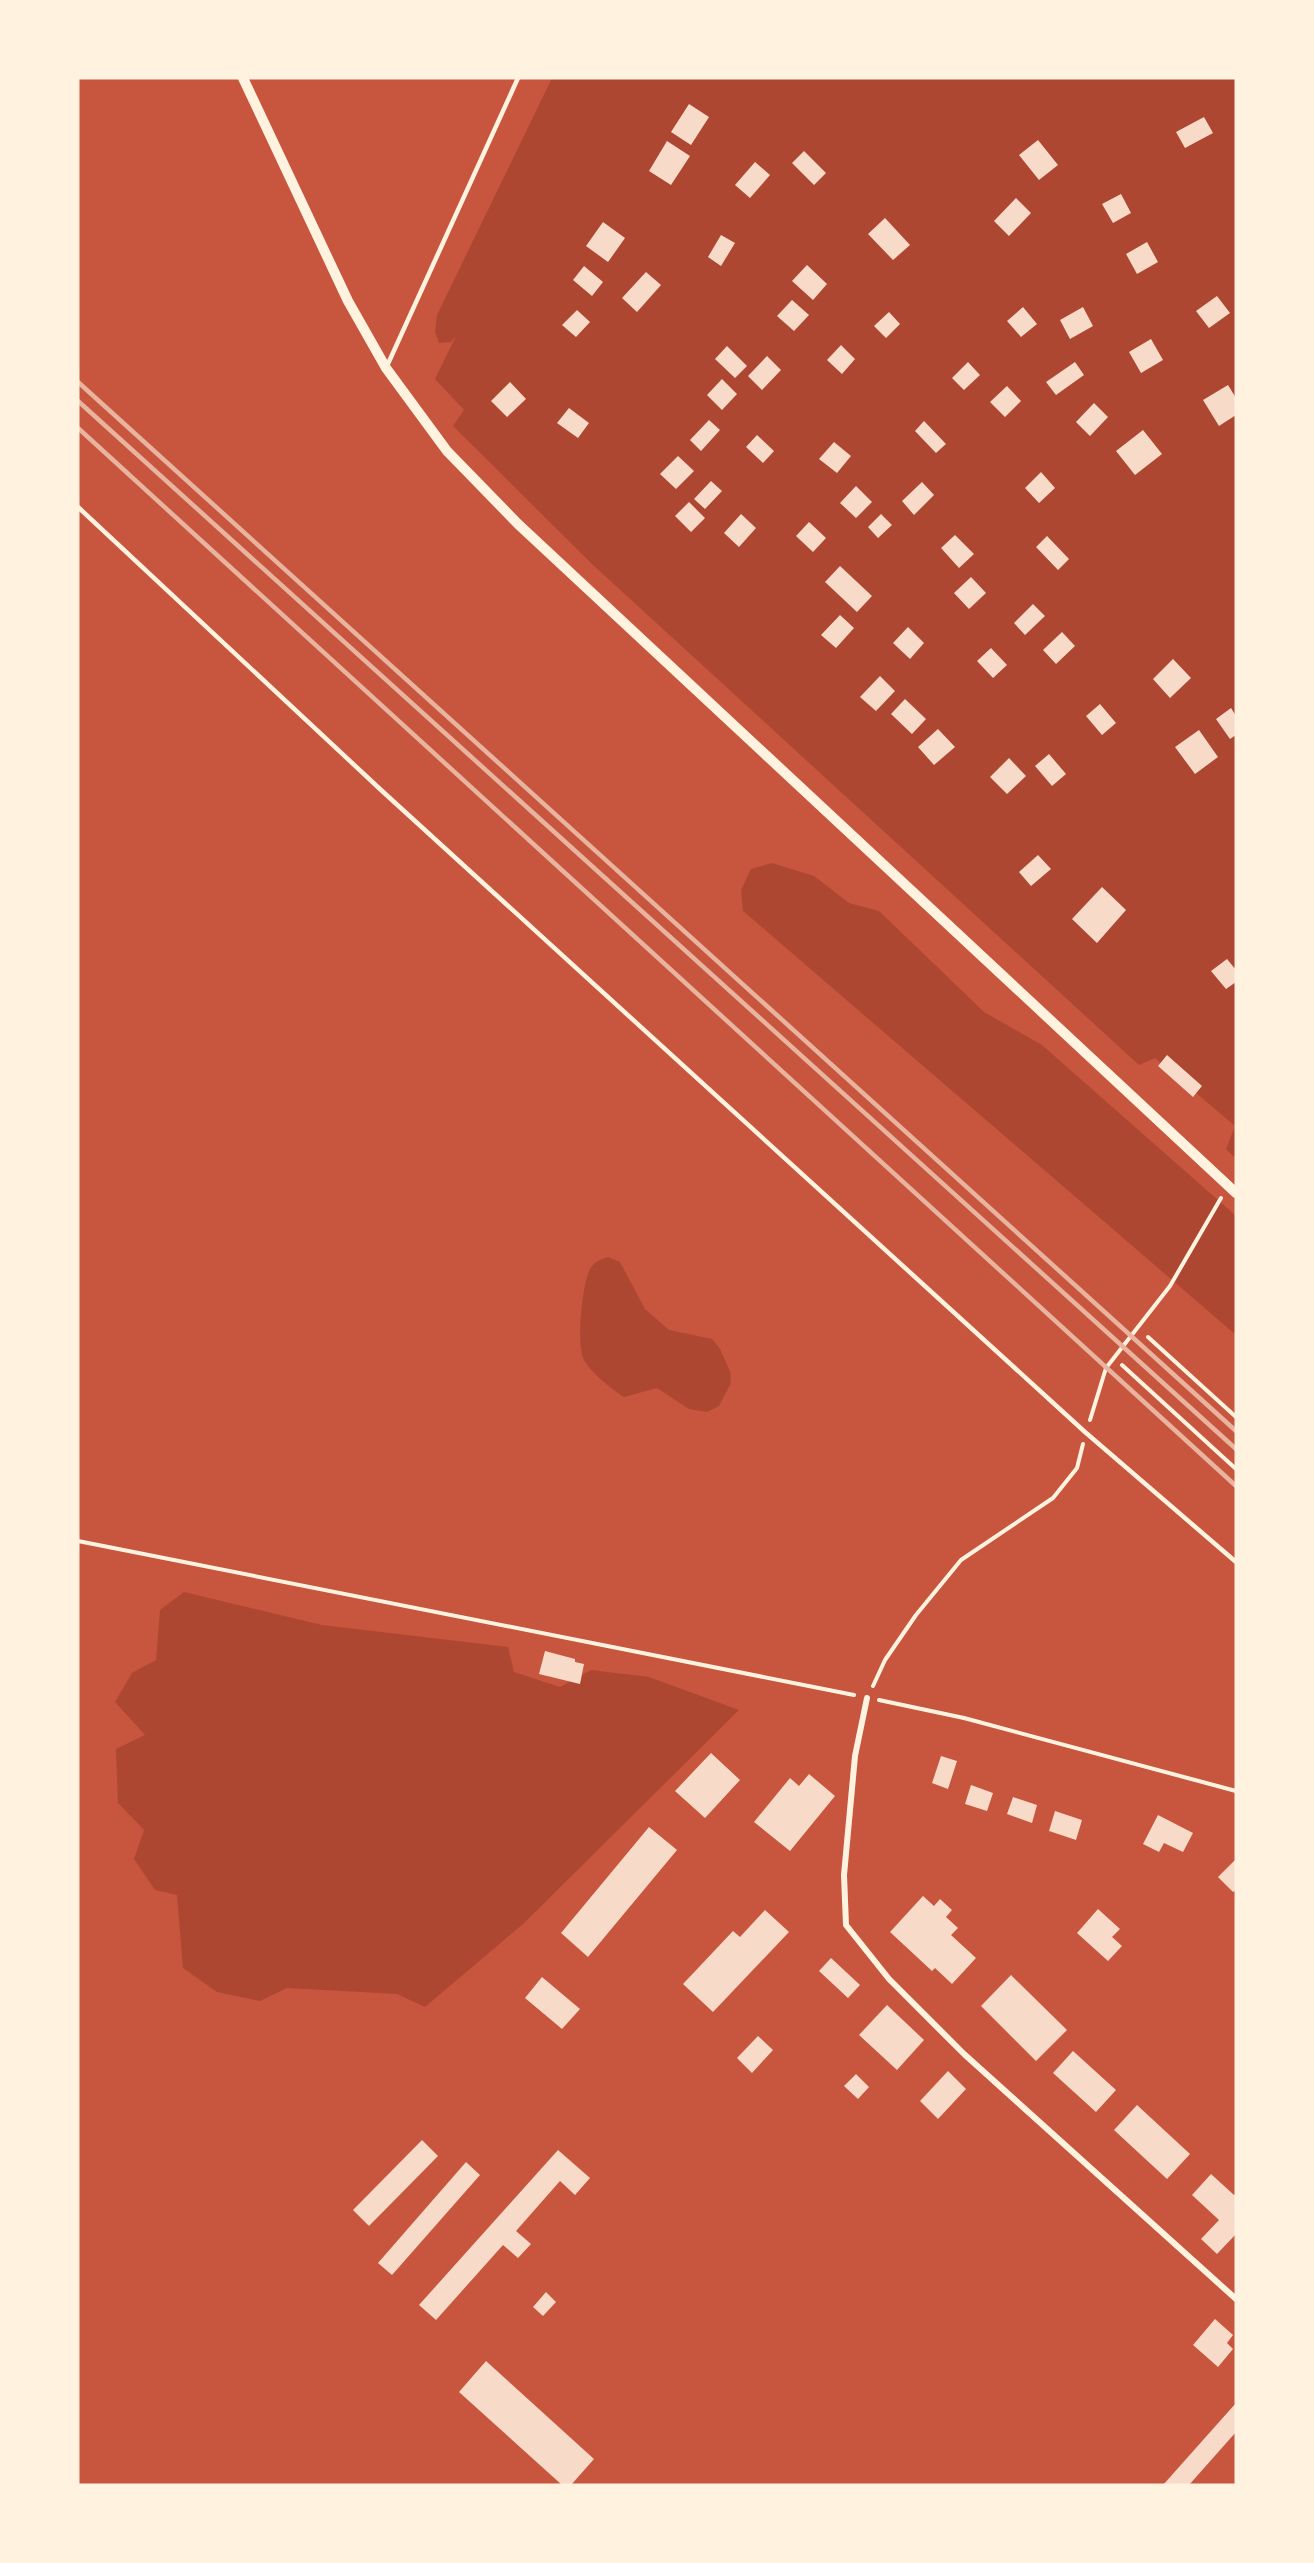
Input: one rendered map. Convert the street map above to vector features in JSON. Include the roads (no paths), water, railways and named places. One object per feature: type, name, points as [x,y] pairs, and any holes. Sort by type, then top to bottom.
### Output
[{"type":"street","points":[[243,78],[348,301],[386,368],[447,451],[518,524],[1232,1189]]},
{"type":"street","points":[[867,1698],[855,1756],[844,1875],[846,1924],[889,1979],[964,2054],[1236,2299]]},
{"type":"lane","points":[[386,368],[518,78]]},
{"type":"lane","points":[[78,507],[390,798],[1085,1432],[1236,1562]]},
{"type":"railway","points":[[78,382],[1236,1431]]},
{"type":"railway","points":[[78,401],[1236,1449]]},
{"type":"railway","points":[[78,428],[1236,1486]]}]
